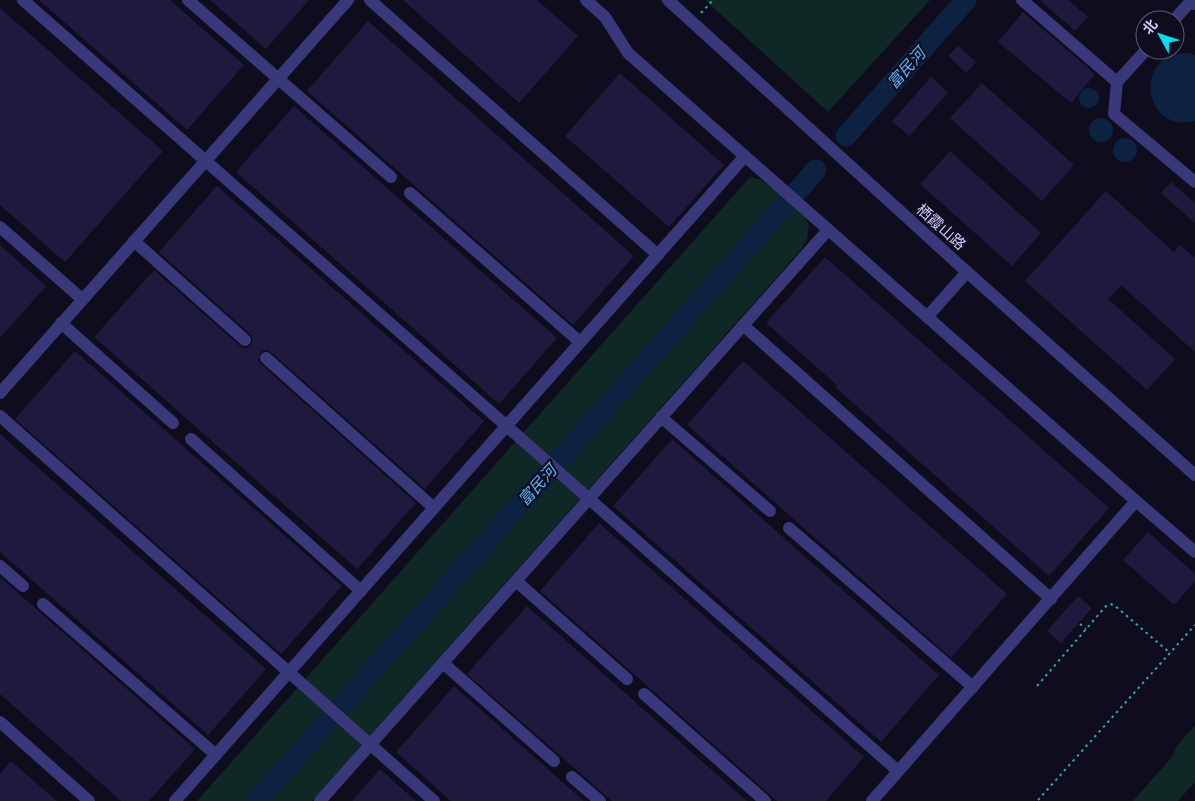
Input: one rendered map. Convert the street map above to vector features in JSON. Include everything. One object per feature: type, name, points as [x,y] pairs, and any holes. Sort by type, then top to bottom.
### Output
[{"type":"street","points":[[23,0],[898,772]]},
{"type":"street","points":[[188,0],[391,177]]},
{"type":"street","points":[[3,384],[82,300],[348,0]]},
{"type":"street","points":[[370,0],[658,254]]},
{"type":"street","points":[[586,0],[605,17],[628,53],[1195,552]]},
{"type":"street","name":"栖霞山路","points":[[668,0],[967,272],[1195,475]]},
{"type":"street","points":[[1022,0],[1117,82]]},
{"type":"street","points":[[1137,60],[1117,82],[1114,114],[1195,182]]},
{"type":"street","points":[[175,801],[744,156]]},
{"type":"street","points":[[410,193],[580,342]]},
{"type":"street","points":[[0,227],[82,300]]},
{"type":"street","points":[[320,801],[828,230]]},
{"type":"street","points":[[134,241],[245,340]]},
{"type":"street","points":[[927,317],[967,272]]},
{"type":"street","points":[[61,323],[173,423]]},
{"type":"street","points":[[743,325],[1051,598]]},
{"type":"street","points":[[266,358],[434,508]]},
{"type":"street","points":[[0,416],[434,801]]},
{"type":"street","points":[[661,417],[770,511]]},
{"type":"street","points":[[191,439],[361,591]]},
{"type":"street","points":[[872,801],[1136,501]]},
{"type":"street","points":[[789,528],[972,687]]},
{"type":"street","points":[[0,566],[23,586]]},
{"type":"street","points":[[516,581],[627,679]]},
{"type":"street","points":[[43,604],[216,755]]},
{"type":"street","points":[[443,663],[554,761]]},
{"type":"street","points":[[644,694],[766,801]]},
{"type":"street","points":[[0,722],[89,801]]},
{"type":"street","points":[[572,776],[600,801]]},
{"type":"path","points":[[693,23],[713,0]]},
{"type":"path","points":[[1037,686],[1106,606],[1110,604],[1114,605],[1170,653]]},
{"type":"path","points":[[1080,624],[1086,629]]},
{"type":"path","points":[[1038,800],[1195,626]]},
{"type":"green space","points":[[705,0],[930,0],[828,112]]},
{"type":"green space","points":[[750,177],[759,179],[774,189],[805,216],[809,226],[807,240],[799,252],[312,801],[197,801]]},
{"type":"green space","points":[[1195,725],[1195,782],[1178,801],[1133,801],[1172,757],[1176,747]]},
{"type":"water","points":[[1185,53],[1195,55],[1195,121],[1179,122],[1166,117],[1157,108],[1152,96],[1151,83],[1154,70],[1163,60],[1185,60]]},
{"type":"water","points":[[1089,88],[1096,91],[1099,98],[1096,105],[1089,108],[1082,105],[1079,98],[1082,91]]},
{"type":"water","points":[[1101,118],[1109,122],[1113,130],[1109,138],[1101,142],[1093,138],[1089,130],[1093,122]]},
{"type":"water","points":[[1125,138],[1133,142],[1137,150],[1133,158],[1125,162],[1117,158],[1113,150],[1117,142]]},
{"type":"building","points":[[39,0],[170,0],[244,65],[187,130]]},
{"type":"building","points":[[210,0],[309,0],[266,49]]},
{"type":"building","points":[[403,0],[537,0],[578,36],[519,103]]},
{"type":"building","points":[[1040,0],[1068,0],[1088,17],[1075,31]]},
{"type":"building","points":[[0,8],[163,151],[65,262],[0,205]]},
{"type":"building","points":[[1023,12],[1095,74],[1071,103],[998,42]]},
{"type":"building","points":[[368,21],[634,256],[573,325],[307,91]]},
{"type":"building","points":[[958,46],[976,62],[966,73],[948,56]]},
{"type":"building","points":[[620,73],[724,165],[669,227],[565,136]]},
{"type":"building","points":[[931,77],[948,93],[909,136],[892,121]]},
{"type":"building","points":[[982,83],[1074,165],[1042,201],[950,118]]},
{"type":"building","points":[[294,106],[557,338],[499,404],[236,172]]},
{"type":"building","points":[[950,151],[1041,233],[1012,266],[920,184]]},
{"type":"building","points":[[1171,182],[1195,203],[1195,223],[1161,193]]},
{"type":"building","points":[[217,186],[484,421],[425,489],[271,352],[264,350],[260,353],[258,360],[261,364],[416,503],[357,569],[94,337],[154,270],[240,346],[247,348],[251,345],[253,338],[250,334],[159,252]]},
{"type":"building","points":[[1106,191],[1174,252],[1180,245],[1195,258],[1195,352],[1121,285],[1108,299],[1175,359],[1147,390],[1025,281]]},
{"type":"building","points":[[0,245],[46,286],[0,338]]},
{"type":"building","points":[[825,257],[1109,508],[1049,576],[835,387],[837,385],[766,323]]},
{"type":"building","points":[[75,351],[342,586],[281,654],[15,419]]},
{"type":"building","points":[[743,361],[1007,594],[951,658],[687,425]]},
{"type":"building","points":[[0,434],[266,669],[208,735],[0,552]]},
{"type":"building","points":[[672,439],[939,675],[881,742],[613,506]]},
{"type":"building","points":[[599,523],[864,757],[826,801],[777,801],[540,591]]},
{"type":"building","points":[[1148,532],[1195,574],[1195,581],[1174,605],[1123,560]]},
{"type":"building","points":[[0,577],[195,749],[149,801],[121,801],[0,694]]},
{"type":"building","points":[[1078,596],[1092,608],[1061,643],[1047,631]]},
{"type":"building","points":[[527,606],[747,801],[612,801],[467,674]]},
{"type":"building","points":[[454,686],[584,801],[451,801],[396,752]]},
{"type":"building","points":[[11,761],[57,801],[0,801],[0,774]]},
{"type":"building","points":[[380,769],[416,801],[352,801]]},
{"type":"waterway","name":"富民河","points":[[846,136],[966,0]]},
{"type":"waterway","name":"富民河","points":[[257,801],[816,170]]}]
